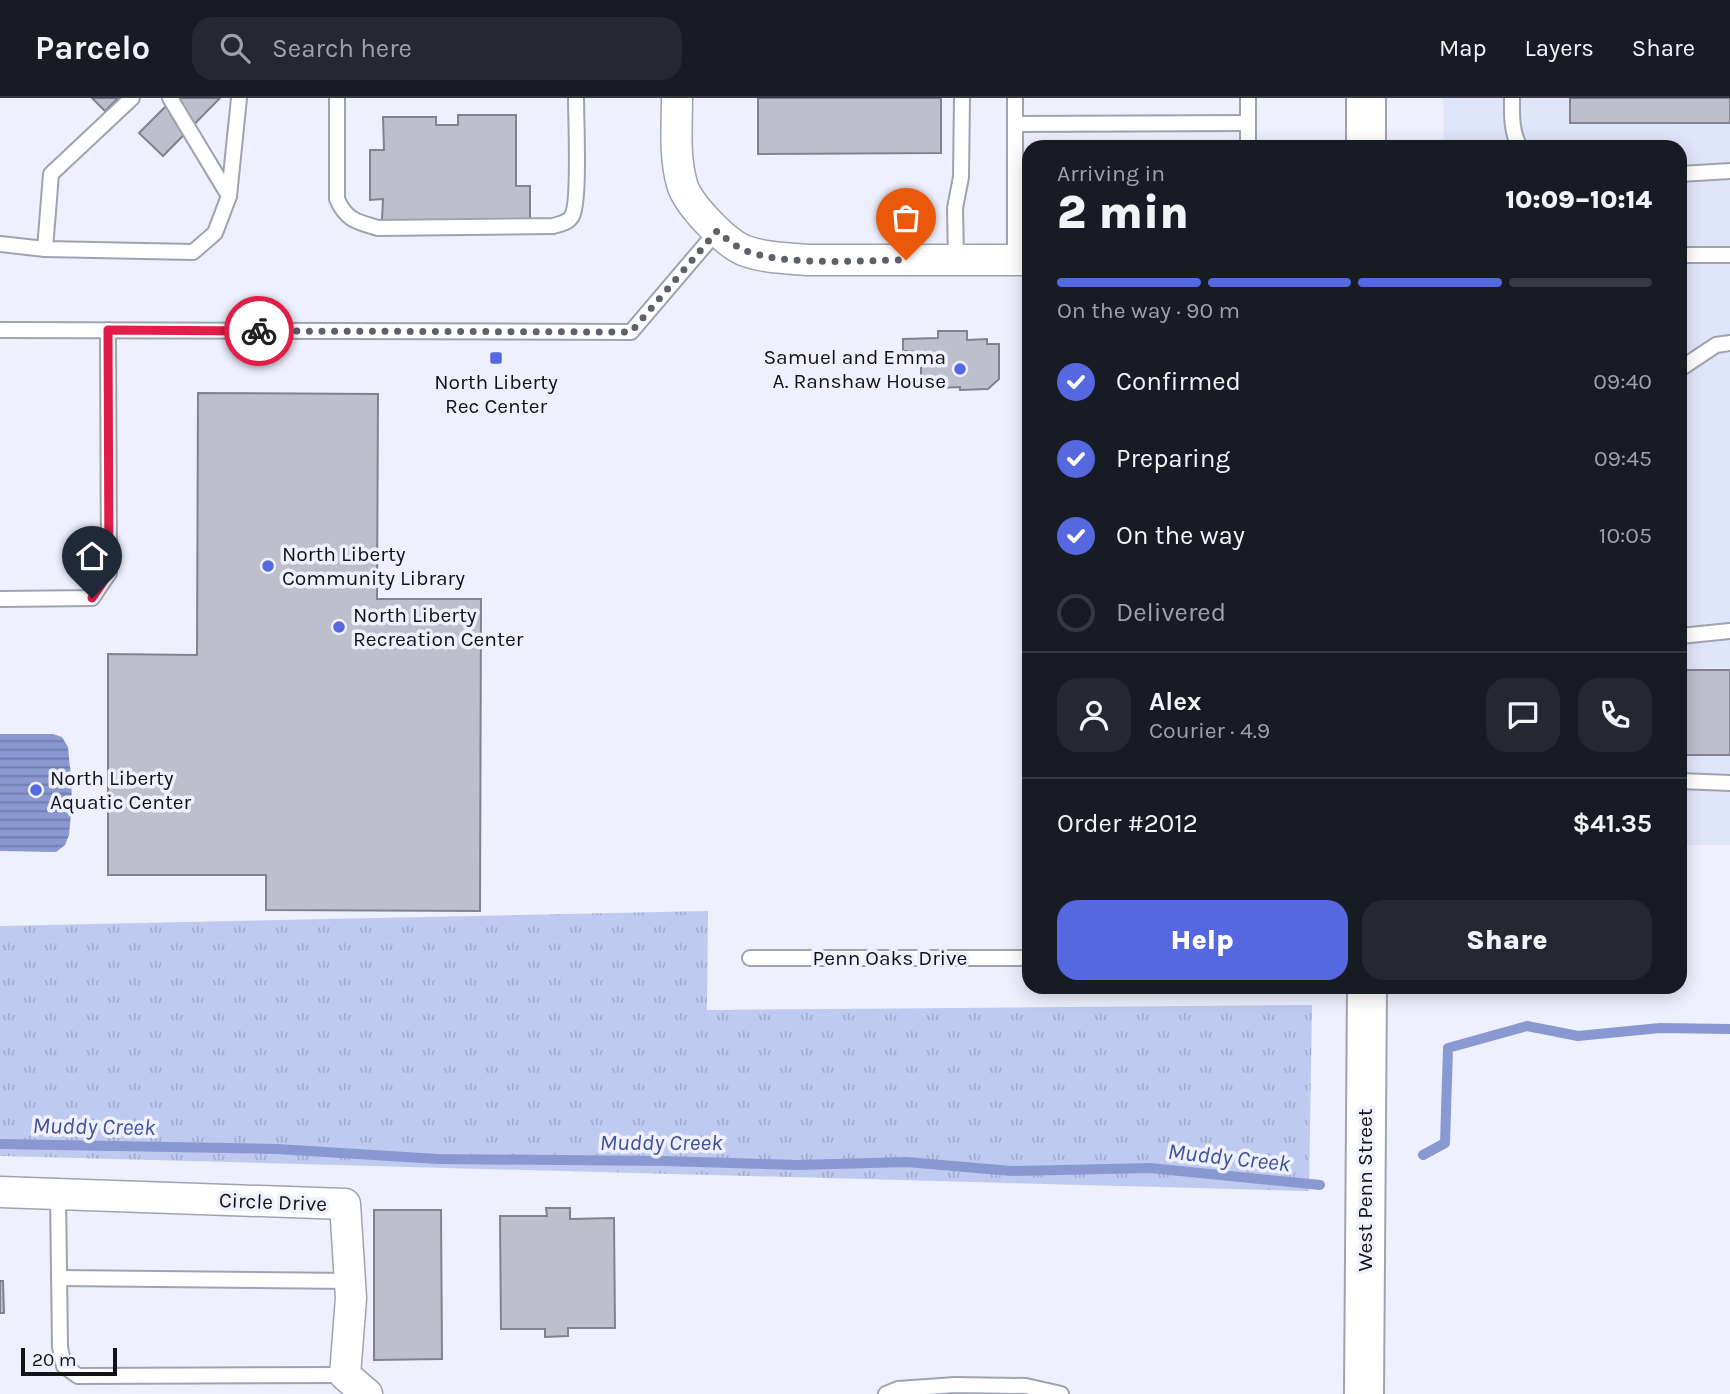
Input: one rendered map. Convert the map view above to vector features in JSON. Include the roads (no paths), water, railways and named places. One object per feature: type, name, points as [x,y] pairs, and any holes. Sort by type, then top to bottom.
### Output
[{"type":"main road","points":[[1366,98],[1366,140]]},
{"type":"main road","name":"West Penn Street","points":[[1364,1394],[1367,994]]},
{"type":"street","points":[[677,98],[677,156],[682,187],[695,208],[717,231],[742,249],[771,257],[807,260],[1022,260]]},
{"type":"street","name":"Circle Drive","points":[[0,1192],[345,1204],[351,1298],[345,1374]]},
{"type":"street","points":[[345,1374],[367,1394]]},
{"type":"lane","points":[[45,249],[51,174],[132,98]]},
{"type":"lane","points":[[170,98],[229,196]]},
{"type":"lane","points":[[0,244],[45,249],[193,252],[215,233],[229,196],[239,98]]},
{"type":"lane","points":[[337,98],[337,199],[342,212],[358,222],[378,228],[553,226],[566,222],[573,215],[576,195],[576,98]]},
{"type":"lane","points":[[956,260],[955,208],[961,177],[962,98]]},
{"type":"lane","points":[[1015,98],[1022,260]]},
{"type":"lane","points":[[1248,98],[1248,140]]},
{"type":"lane","points":[[1512,98],[1513,126],[1517,140]]},
{"type":"lane","points":[[1015,124],[1248,122]]},
{"type":"lane","points":[[1687,174],[1730,171]]},
{"type":"lane","points":[[0,330],[631,332],[717,231]]},
{"type":"lane","points":[[1687,255],[1730,255]]},
{"type":"lane","points":[[0,599],[92,598],[109,573],[108,330]]},
{"type":"lane","points":[[1687,364],[1716,345],[1730,343]]},
{"type":"lane","points":[[1687,635],[1730,631]]},
{"type":"lane","points":[[1687,781],[1730,783]]},
{"type":"lane","name":"Penn Oaks Drive","points":[[750,958],[1022,958]]},
{"type":"lane","points":[[58,1194],[60,1347],[64,1366],[78,1376],[345,1374]]},
{"type":"lane","points":[[60,1278],[349,1281]]},
{"type":"lane","points":[[886,1394],[898,1389],[955,1385],[1026,1386],[1061,1394]]},
{"type":"waterway","name":"Muddy Creek","points":[[1423,1155],[1445,1143],[1448,1048],[1527,1026],[1578,1036],[1660,1028],[1730,1029]]},
{"type":"waterway","name":"Muddy Creek","points":[[0,1144],[277,1149],[438,1159],[798,1165],[907,1162],[1012,1171],[1150,1168],[1320,1185]]},
{"type":"place","name":"North Liberty Rec Center","points":[[496,358]]},
{"type":"place","name":"Samuel and Emma A. Ranshaw House","points":[[960,369]]},
{"type":"place","name":"North Liberty Community Library","points":[[268,566]]},
{"type":"place","name":"North Liberty Recreation Center","points":[[339,627]]},
{"type":"place","name":"North Liberty Aquatic Center","points":[[36,790]]}]
